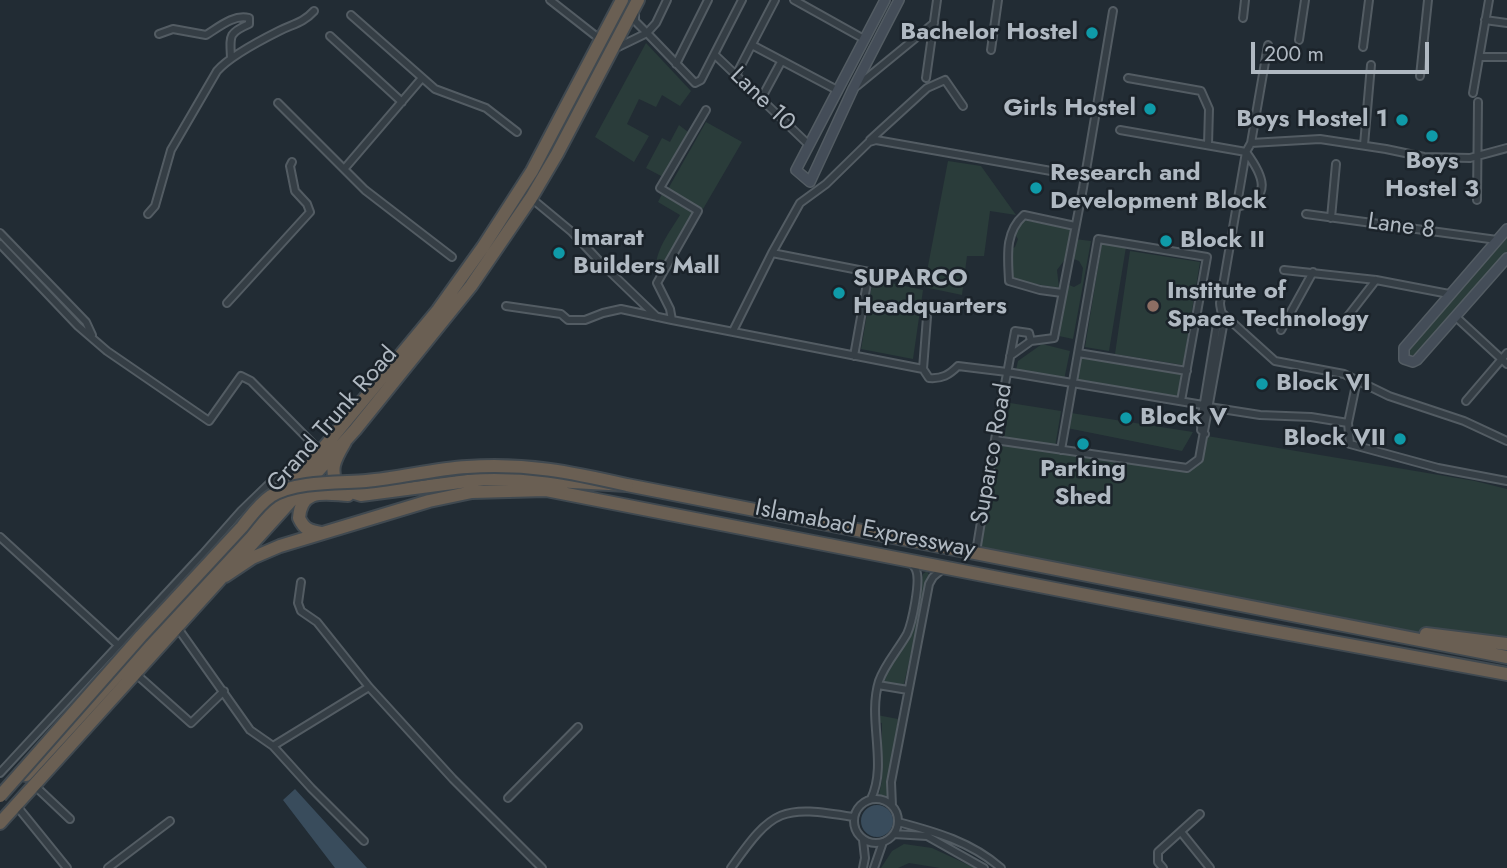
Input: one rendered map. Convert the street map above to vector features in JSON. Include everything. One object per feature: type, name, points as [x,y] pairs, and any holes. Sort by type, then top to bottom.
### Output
[{"type":"highway","name":"Grand Trunk Road","points":[[0,804],[321,451],[414,340],[484,247],[532,171],[622,0]]},
{"type":"highway","name":"Grand Trunk Road","points":[[0,823],[345,442],[471,286],[531,198],[557,154],[636,3]]},
{"type":"highway","points":[[345,442],[332,467],[334,479],[339,488],[361,495]]},
{"type":"highway","points":[[0,796],[257,508],[273,495],[314,484],[388,479],[464,467],[509,465],[561,469],[627,485]]},
{"type":"highway","points":[[322,533],[306,529],[299,518],[302,503],[319,493],[361,495],[483,479],[519,478],[627,485]]},
{"type":"highway","name":"Islamabad Expressway","points":[[627,485],[1507,657]]},
{"type":"highway","name":"Islamabad Expressway","points":[[225,576],[262,554],[429,501],[472,492],[546,490],[1507,674]]},
{"type":"highway","points":[[1346,626],[1507,644]]},
{"type":"street","points":[[550,0],[602,40]]},
{"type":"street","points":[[612,50],[647,33],[656,23],[667,0]]},
{"type":"street","points":[[676,64],[708,0]]},
{"type":"street","points":[[636,3],[635,21],[695,83],[701,80],[742,0]]},
{"type":"street","points":[[736,75],[775,0]]},
{"type":"street","points":[[794,0],[864,39]]},
{"type":"street","points":[[885,0],[796,170],[810,182],[853,89],[899,0]]},
{"type":"street","points":[[926,78],[937,0]]},
{"type":"street","points":[[991,50],[998,0]]},
{"type":"street","points":[[1243,18],[1245,0]]},
{"type":"street","points":[[1298,40],[1305,0]]},
{"type":"street","points":[[1363,47],[1369,0]]},
{"type":"street","points":[[1419,76],[1428,0]]},
{"type":"street","points":[[1473,93],[1489,0]]},
{"type":"street","points":[[148,214],[155,205],[170,150],[217,71],[231,58],[283,29],[303,22],[314,11]]},
{"type":"street","points":[[1031,341],[1054,338],[1112,11]]},
{"type":"street","points":[[351,15],[435,89],[486,108],[517,132]]},
{"type":"street","points":[[159,34],[173,29],[185,29],[206,35],[229,21],[246,16],[249,18],[249,24],[236,30],[231,37],[231,58]]},
{"type":"street","points":[[1485,20],[1507,23]]},
{"type":"street","points":[[853,89],[934,23]]},
{"type":"street","points":[[330,36],[402,102]]},
{"type":"street","points":[[752,45],[837,90]]},
{"type":"street","points":[[1268,45],[1220,303],[1222,318],[1275,361],[1344,374],[1389,396],[1464,421],[1507,441]]},
{"type":"street","name":"Lane 10","points":[[715,55],[809,145]]},
{"type":"street","points":[[1480,57],[1507,57]]},
{"type":"street","points":[[761,99],[781,62]]},
{"type":"street","points":[[1364,145],[1371,65]]},
{"type":"street","points":[[345,168],[422,78]]},
{"type":"street","points":[[1128,78],[1200,91],[1209,109],[1208,145]]},
{"type":"street","points":[[733,331],[800,203],[826,184],[928,88],[946,80],[963,106]]},
{"type":"street","points":[[1477,200],[1478,102]]},
{"type":"street","points":[[278,103],[365,190],[452,257]]},
{"type":"street","points":[[672,320],[670,309],[657,283],[698,211],[660,188],[706,110]]},
{"type":"street","points":[[1119,130],[1246,152],[1258,168],[1262,181],[1261,193],[1255,200],[1237,207]]},
{"type":"street","points":[[869,142],[876,139],[1084,177]]},
{"type":"street","points":[[1251,144],[1320,139],[1424,158],[1471,159],[1507,148]]},
{"type":"street","points":[[227,303],[310,212],[307,204],[295,191],[290,166],[292,163]]},
{"type":"street","points":[[1331,218],[1336,164]]},
{"type":"street","points":[[531,198],[572,232],[657,317]]},
{"type":"street","points":[[1062,293],[1009,281],[1007,243],[1015,223],[1024,215],[1075,226]]},
{"type":"street","name":"Lane 8","points":[[1306,215],[1497,240]]},
{"type":"street","points":[[1507,229],[1404,348],[1404,359],[1413,362],[1417,360],[1507,258]]},
{"type":"street","points":[[0,233],[86,322],[93,337]]},
{"type":"street","points":[[1060,450],[1098,239],[1207,257],[1181,401]]},
{"type":"street","points":[[0,244],[78,326],[107,351],[209,421],[241,376],[251,381],[321,451],[272,481],[240,511],[0,773]]},
{"type":"street","points":[[772,253],[869,272],[854,356]]},
{"type":"street","points":[[1284,270],[1376,281],[1449,294]]},
{"type":"street","points":[[1280,330],[1313,272]]},
{"type":"street","points":[[1345,320],[1376,281]]},
{"type":"street","points":[[506,306],[561,314],[568,320],[585,320],[621,309],[923,369]]},
{"type":"street","points":[[927,317],[923,369],[929,378],[938,379],[958,366],[1260,415],[1311,417],[1348,423]]},
{"type":"street","points":[[1456,317],[1504,362]]},
{"type":"street","points":[[995,440],[1187,468],[1199,459],[1205,434],[1217,324],[1222,318]]},
{"type":"street","name":"Suparco Road","points":[[976,552],[1007,372],[1010,356],[1015,331],[1029,332],[1031,341],[1010,356]]},
{"type":"street","points":[[1078,353],[1187,371]]},
{"type":"street","points":[[1466,401],[1504,362],[1507,353]]},
{"type":"street","points":[[1357,380],[1348,423],[1350,444],[1438,468],[1507,481]]},
{"type":"street","points":[[0,537],[118,645]]},
{"type":"street","points":[[871,799],[878,782],[874,712],[878,685],[882,673],[911,623],[918,579],[917,571],[908,561]]},
{"type":"street","points":[[892,806],[879,799],[871,799],[858,807],[853,817],[857,833],[863,840],[876,844],[883,842],[894,834],[898,822],[892,806],[891,782],[929,584],[945,567]]},
{"type":"street","points":[[301,582],[298,603],[300,611],[317,622],[369,687],[453,779],[542,868]]},
{"type":"street","points":[[177,627],[250,730],[273,746],[364,841]]},
{"type":"street","points":[[136,674],[191,723],[224,691]]},
{"type":"street","points":[[878,685],[908,690]]},
{"type":"street","points":[[273,746],[369,687]]},
{"type":"street","points":[[508,799],[578,727]]},
{"type":"street","points":[[34,785],[70,819]]},
{"type":"street","points":[[16,804],[67,868]]},
{"type":"street","points":[[731,868],[754,835],[780,814],[805,810],[853,817]]},
{"type":"street","points":[[1163,868],[1158,862],[1158,852],[1200,814]]},
{"type":"street","points":[[108,868],[170,821]]},
{"type":"street","points":[[898,822],[943,834],[984,853],[1001,868]]},
{"type":"street","points":[[1181,832],[1210,868]]},
{"type":"street","points":[[894,834],[927,836],[984,868]]},
{"type":"street","points":[[863,840],[863,868]]},
{"type":"street","points":[[874,868],[883,842]]},
{"type":"shaded area","points":[[646,43],[691,91],[680,106],[662,95],[656,107],[639,99],[627,124],[649,136],[634,162],[595,137]]},
{"type":"shaded area","points":[[706,122],[742,142],[703,209],[668,189]]},
{"type":"shaded area","points":[[679,125],[688,132],[663,177],[646,168],[662,138],[670,142]]},
{"type":"shaded area","points":[[948,161],[981,166],[1016,215],[990,211],[984,256],[967,256],[962,295],[924,287]]},
{"type":"shaded area","points":[[663,192],[695,211],[657,279],[658,253],[680,215],[658,202]]},
{"type":"shaded area","points":[[1023,220],[1071,229],[1066,258],[1057,270],[1059,288],[1013,280],[1010,250],[1015,247],[1018,239],[1014,233]]},
{"type":"shaded area","points":[[1507,238],[1507,252],[1416,355],[1410,355],[1407,350]]},
{"type":"shaded area","points":[[1075,239],[1091,241],[1073,339],[1059,336],[1069,285],[1074,287],[1081,283],[1083,268],[1079,261],[1071,258]]},
{"type":"shaded area","points":[[1102,243],[1126,247],[1109,351],[1085,347]]},
{"type":"shaded area","points":[[1130,251],[1200,262],[1183,365],[1115,354]]},
{"type":"shaded area","points":[[873,279],[923,290],[913,359],[861,349]]},
{"type":"shaded area","points":[[1042,344],[1070,351],[1064,380],[1016,370],[1018,361]]},
{"type":"shaded area","points":[[1080,357],[1183,374],[1178,399],[1077,381]]},
{"type":"shaded area","points":[[1010,403],[1061,411],[1055,447],[1004,438]]},
{"type":"shaded area","points":[[1071,413],[1193,432],[1182,451],[1067,428]]},
{"type":"shaded area","points":[[1207,436],[1475,481],[1507,489],[1507,650],[980,553],[995,440],[1190,470],[1202,459]]},
{"type":"shaded area","points":[[927,571],[929,575],[904,684],[884,683],[888,670],[911,635],[923,574]]},
{"type":"shaded area","points":[[877,715],[898,719],[887,796],[879,795],[882,780],[879,743],[882,739],[882,723],[877,722]]},
{"type":"shaded area","points":[[904,844],[932,848],[975,868],[940,868],[909,863],[898,868],[881,868],[892,851]]},
{"type":"water","points":[[295,789],[367,868],[335,868],[283,800]]},
{"type":"water","points":[[877,805],[888,810],[893,821],[888,832],[877,837],[866,832],[861,821],[866,810]]},
{"type":"place","name":"Bachelor Hostel","points":[[1092,33]]},
{"type":"place","name":"Girls Hostel","points":[[1150,109]]},
{"type":"place","name":"Boys Hostel 1","points":[[1402,120]]},
{"type":"place","name":"Boys Hostel 3","points":[[1432,136]]},
{"type":"place","name":"Research and Development Block","points":[[1036,188]]},
{"type":"place","name":"Block II","points":[[1166,241]]},
{"type":"place","name":"Imarat Builders Mall","points":[[559,253]]},
{"type":"place","name":"SUPARCO Headquarters","points":[[839,293]]},
{"type":"place","name":"Institute of Space Technology","points":[[1153,306]]},
{"type":"place","name":"Block VI","points":[[1262,384]]},
{"type":"place","name":"Block V","points":[[1126,418]]},
{"type":"place","name":"Block VII","points":[[1400,439]]},
{"type":"place","name":"Parking Shed","points":[[1083,444]]}]
